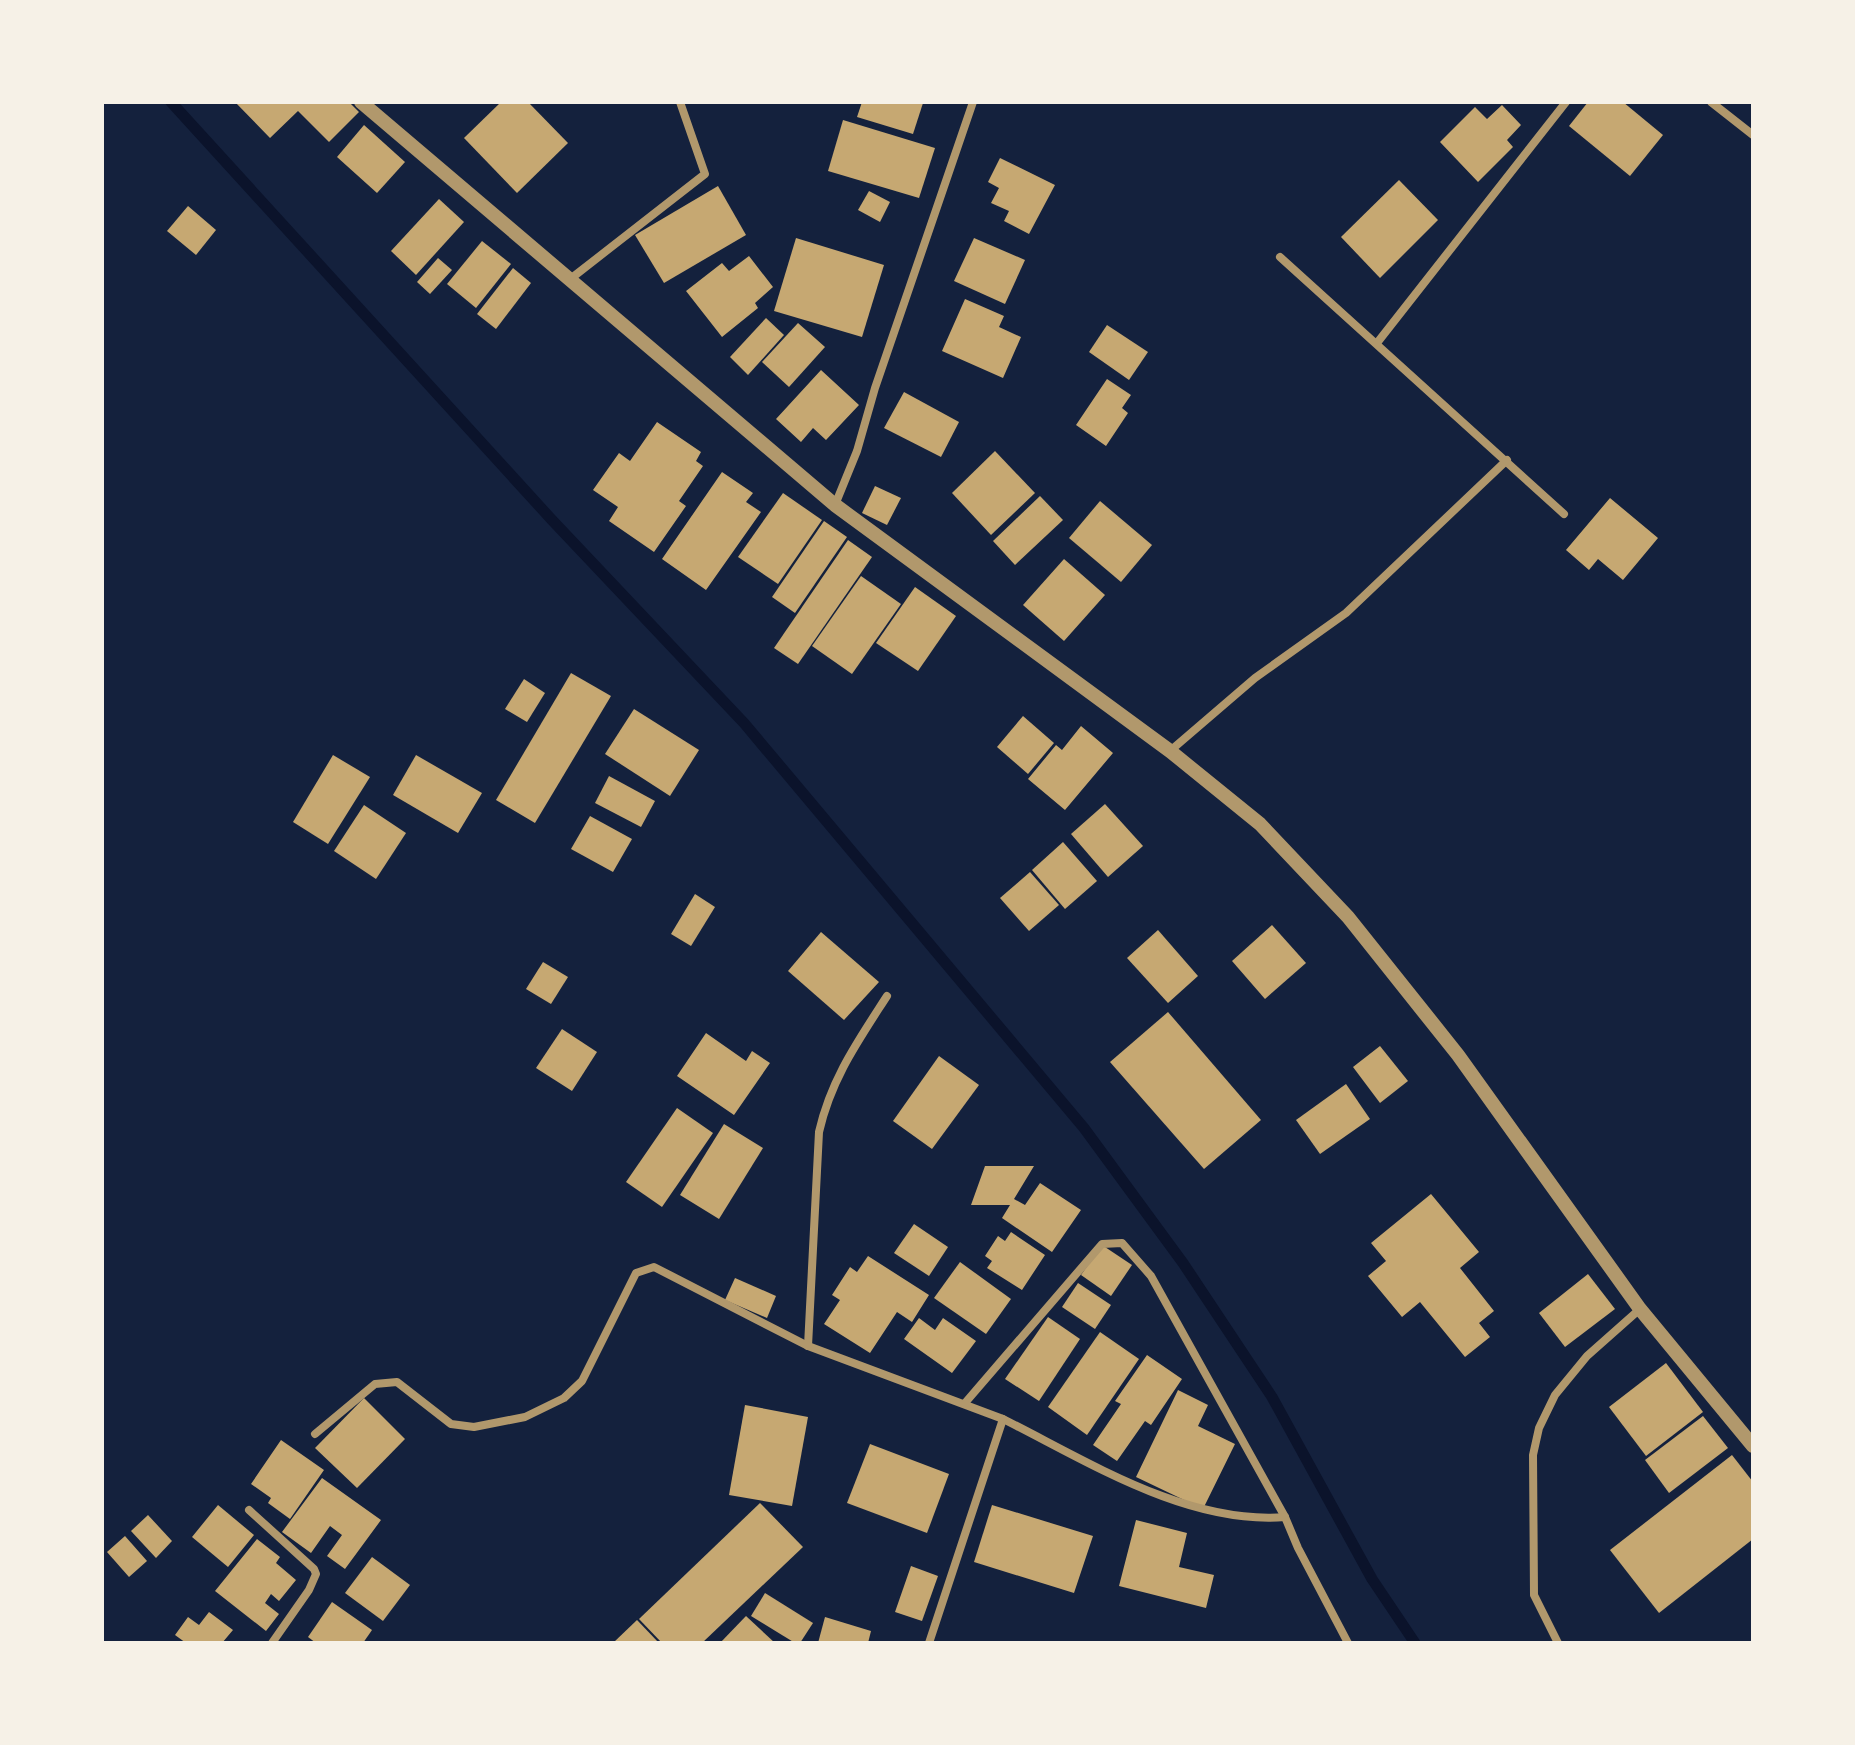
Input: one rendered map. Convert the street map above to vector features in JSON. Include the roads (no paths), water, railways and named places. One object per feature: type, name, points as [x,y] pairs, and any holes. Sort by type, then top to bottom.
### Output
[{"type":"street","points":[[361,102],[835,505],[1170,751],[1260,824],[1348,917],[1458,1055],[1640,1309],[1753,1446]]},
{"type":"street","points":[[569,280],[705,174],[680,102]]},
{"type":"street","points":[[835,505],[857,451],[875,388],[973,102]]},
{"type":"street","points":[[1377,343],[1566,102]]},
{"type":"street","points":[[1711,102],[1753,135]]},
{"type":"street","points":[[1280,257],[1564,514]]},
{"type":"street","points":[[1170,751],[1255,678],[1346,613],[1507,460]]},
{"type":"street","points":[[808,1346],[819,1132],[839,1071],[887,996]]},
{"type":"street","points":[[965,1403],[1102,1244],[1122,1243],[1151,1276],[1285,1517],[1348,1643]]},
{"type":"street","points":[[315,1434],[375,1384],[387,1382],[397,1382],[451,1424],[462,1427],[525,1417],[564,1398],[582,1381],[636,1273],[654,1267],[808,1346],[1003,1419],[1116,1476],[1195,1507],[1243,1518],[1285,1517]]},
{"type":"street","points":[[1558,1643],[1534,1595],[1533,1455],[1539,1428],[1555,1395],[1587,1356],[1640,1309]]},
{"type":"street","points":[[929,1643],[1003,1419]]},
{"type":"street","points":[[249,1510],[316,1574],[309,1590],[272,1643]]},
{"type":"waterway","points":[[171,102],[552,520],[744,723],[1084,1128],[1183,1263],[1272,1397],[1372,1579],[1415,1643]]}]
